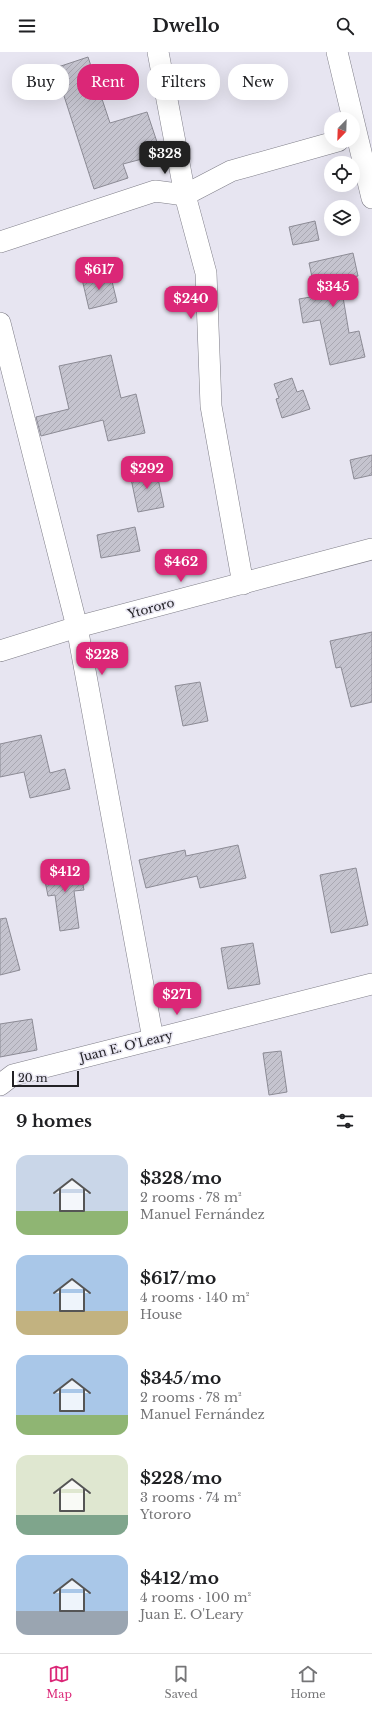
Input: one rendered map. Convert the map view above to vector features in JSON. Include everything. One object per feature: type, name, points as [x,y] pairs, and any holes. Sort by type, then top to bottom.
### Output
[{"type":"street","points":[[158,52],[185,195],[206,273],[211,406],[242,584]]},
{"type":"street","points":[[337,52],[350,112]]},
{"type":"street","points":[[0,242],[155,191],[185,195],[230,171],[324,145]]},
{"type":"street","points":[[358,148],[372,198]]},
{"type":"street","points":[[0,323],[77,628],[153,1039]]},
{"type":"street","name":"Ytororo","points":[[0,651],[77,628],[372,549]]},
{"type":"street","name":"Juan E. O'Leary","points":[[0,1085],[13,1075],[372,984]]},
{"type":"building","points":[[88,57],[90,64],[77,64],[77,100],[102,100],[110,123],[147,112],[161,154],[123,164],[128,178],[94,189],[65,100],[69,100],[69,64],[67,64]]},
{"type":"building","points":[[315,221],[319,240],[293,245],[289,227]]},
{"type":"building","points":[[353,253],[358,276],[340,279],[349,333],[359,331],[365,357],[330,365],[320,320],[303,323],[299,299],[316,296],[309,263]]},
{"type":"building","points":[[110,273],[117,302],[89,309],[82,279]]},
{"type":"building","points":[[111,355],[121,398],[136,394],[145,433],[108,441],[103,420],[41,436],[36,417],[69,409],[59,366]]},
{"type":"building","points":[[292,378],[297,392],[303,390],[310,409],[282,418],[276,399],[279,398],[274,384]]},
{"type":"building","points":[[372,455],[372,475],[354,479],[350,460]]},
{"type":"building","points":[[156,469],[164,507],[138,512],[130,474]]},
{"type":"building","points":[[135,527],[140,551],[101,558],[97,535]]},
{"type":"building","points":[[372,632],[372,702],[351,707],[341,667],[336,668],[330,641]]},
{"type":"building","points":[[200,682],[208,721],[183,726],[175,686]]},
{"type":"building","points":[[41,735],[50,773],[65,769],[70,789],[30,798],[24,772],[0,777],[0,744]]},
{"type":"building","points":[[238,845],[246,878],[200,888],[197,876],[146,888],[139,860],[185,850],[186,856]]},
{"type":"building","points":[[79,864],[84,890],[74,891],[79,928],[60,931],[55,895],[48,896],[43,871]]},
{"type":"building","points":[[356,868],[368,925],[331,933],[320,875]]},
{"type":"building","points":[[6,918],[20,970],[0,975],[0,919]]},
{"type":"building","points":[[253,943],[260,984],[228,989],[221,948]]},
{"type":"building","points":[[32,1019],[37,1050],[0,1057],[0,1024]]},
{"type":"building","points":[[281,1051],[287,1092],[269,1095],[263,1053]]}]
